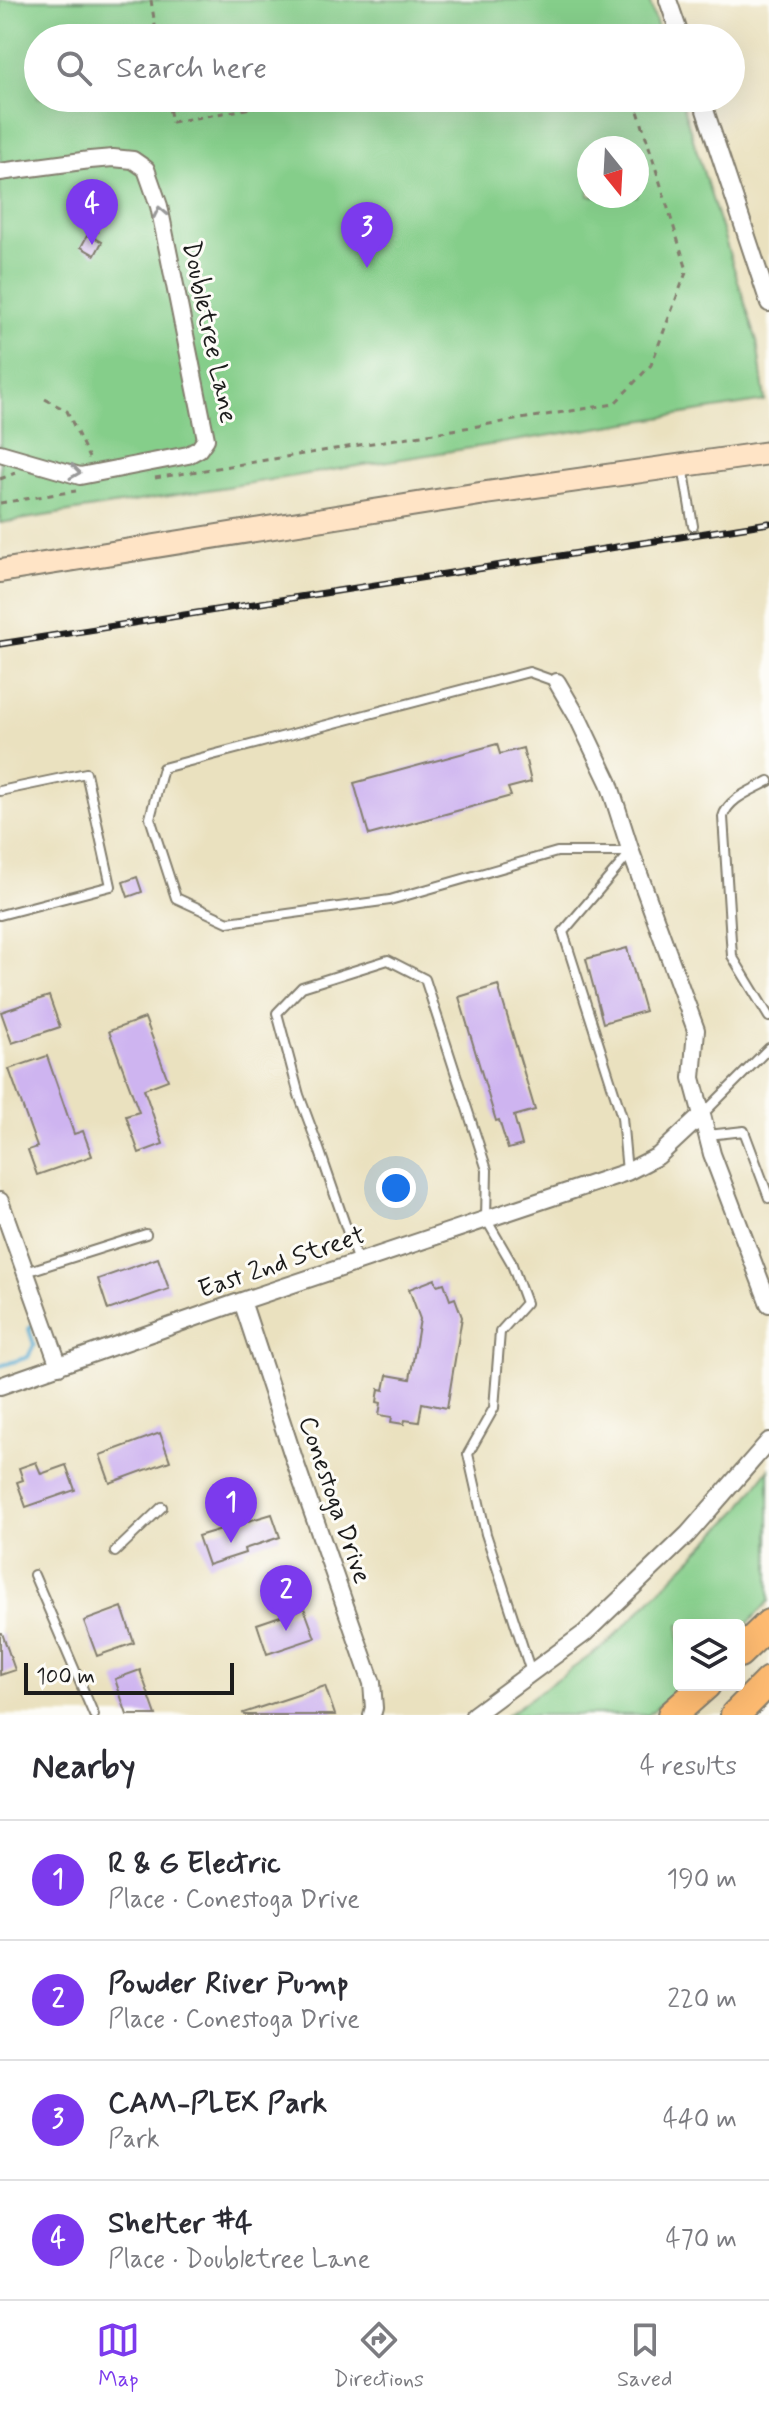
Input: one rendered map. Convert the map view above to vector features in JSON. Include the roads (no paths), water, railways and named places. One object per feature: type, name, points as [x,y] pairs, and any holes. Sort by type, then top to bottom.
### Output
[{"type":"highway","points":[[745,1647],[769,1624]]},
{"type":"highway","points":[[735,1715],[769,1681]]},
{"type":"highway","points":[[672,1715],[699,1691]]},
{"type":"main road","points":[[0,571],[486,493],[769,453]]},
{"type":"street","points":[[668,0],[676,24]]},
{"type":"street","points":[[706,112],[769,303]]},
{"type":"street","name":"Doubletree Lane","points":[[0,172],[113,158],[133,160],[146,169],[153,185],[206,439],[199,449],[188,455],[80,476],[0,453]]},
{"type":"street","points":[[557,682],[609,783],[696,1030],[692,1078],[712,1154],[769,1304]]},
{"type":"street","name":"East 2nd Street","points":[[0,1386],[627,1172],[658,1156],[702,1115]]},
{"type":"street","points":[[0,1201],[59,1366]]},
{"type":"street","name":"Conestoga Drive","points":[[242,1301],[372,1683],[372,1715]]},
{"type":"street","points":[[474,1715],[585,1633],[688,1534],[769,1441]]},
{"type":"lane","points":[[683,465],[693,526]]},
{"type":"lane","points":[[557,682],[529,672],[163,768],[150,818],[176,898],[228,922],[390,900],[557,852],[631,852]]},
{"type":"lane","points":[[0,791],[86,773],[111,886],[0,915]]},
{"type":"lane","points":[[769,781],[730,803],[723,817],[732,956],[769,1017]]},
{"type":"lane","points":[[627,1172],[622,1117],[563,932],[631,852]]},
{"type":"lane","points":[[358,1262],[299,1095],[277,1013],[302,987],[388,960],[425,979],[487,1170],[486,1219],[511,1262],[526,1303],[500,1332],[494,1408],[468,1454],[486,1534],[532,1673]]},
{"type":"lane","points":[[702,1115],[769,1048]]},
{"type":"lane","points":[[708,1135],[744,1131],[769,1198]]},
{"type":"lane","points":[[26,1272],[146,1234]]},
{"type":"lane","points":[[115,1552],[162,1507]]},
{"type":"lane","points":[[34,1575],[94,1715]]},
{"type":"waterway","points":[[0,1366],[28,1357],[34,1345],[29,1329],[33,1325]]},
{"type":"railway","points":[[0,644],[769,523]]},
{"type":"place","name":"Shelter #4","points":[[92,245]]},
{"type":"place","name":"CAM-PLEX Park","points":[[367,268]]},
{"type":"place","name":"R & G Electric","points":[[231,1543]]},
{"type":"place","name":"Powder River Pump","points":[[286,1631]]}]
